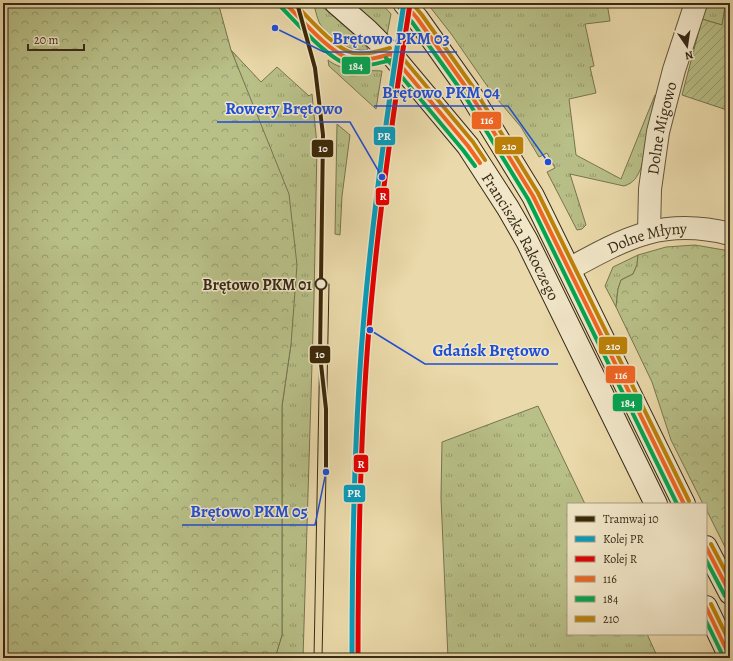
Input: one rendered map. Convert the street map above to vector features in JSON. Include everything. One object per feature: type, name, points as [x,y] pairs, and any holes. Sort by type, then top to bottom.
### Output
[{"type":"main road","name":"Franciszka Rakoczego","points":[[336,3],[367,30],[391,54],[424,93],[468,146],[508,208],[530,248],[656,503]]},
{"type":"main road","name":"Franciszka Rakoczego","points":[[404,3],[417,18],[451,65],[500,141],[533,196],[684,503]]},
{"type":"main road","name":"Dolne Migowo","points":[[649,232],[650,189],[658,132],[674,70],[696,3]]},
{"type":"main road","name":"Dolne Młyny","points":[[569,269],[622,241],[649,232],[672,228],[696,228],[730,234]]},
{"type":"main road","points":[[707,549],[730,593]]},
{"type":"main road","points":[[707,609],[730,657]]},
{"type":"green space","points":[[3,3],[218,3],[231,50],[289,194],[297,265],[291,344],[282,406],[282,635],[275,658],[3,658]]},
{"type":"green space","points":[[313,3],[318,3],[366,45],[368,50],[348,47],[331,37],[320,25]]},
{"type":"green space","points":[[353,3],[381,3],[391,14],[387,35]]},
{"type":"green space","points":[[427,3],[607,3],[610,21],[585,24],[594,66],[590,67],[596,93],[569,99],[576,155],[621,179],[655,95],[658,99],[641,168],[633,181],[624,186],[570,174],[586,225],[582,229],[577,230],[547,172],[555,168],[547,153],[539,157],[521,127],[492,93],[452,35]]},
{"type":"green space","points":[[704,3],[730,3],[730,8],[725,8],[722,25],[702,19]]},
{"type":"green space","points":[[725,7],[730,8],[730,111],[682,95],[702,19],[722,25]]},
{"type":"green space","points":[[231,50],[261,82],[277,67],[309,96],[312,94],[317,145],[303,658],[275,658],[282,635],[282,406],[291,344],[250,100]]},
{"type":"green space","points":[[328,60],[340,67],[382,71],[376,109],[329,66]]},
{"type":"green space","points":[[337,124],[350,135],[342,196],[340,235],[335,234]]},
{"type":"green space","points":[[695,245],[730,251],[730,557],[707,511],[707,503],[702,503],[671,440],[652,382],[616,307],[618,289],[621,280],[633,274],[637,265],[638,255],[666,247]]},
{"type":"green space","points":[[638,255],[637,265],[633,274],[621,280],[618,289],[616,307],[605,286],[613,267]]},
{"type":"green space","points":[[538,406],[585,503],[567,503],[567,635],[647,635],[658,658],[448,658],[441,498],[442,442]]},
{"type":"tram line","name":"10","points":[[297,3],[315,68],[323,135],[320,355],[326,409],[326,472]]},
{"type":"tram line","points":[[326,437],[329,284]]},
{"type":"tram line","points":[[314,658],[320,341]]},
{"type":"tram line","points":[[322,658],[326,472]]},
{"type":"rail line","name":"PR","points":[[352,658],[354,493],[357,410],[363,328],[380,165],[404,3]]},
{"type":"rail line","name":"R","points":[[358,658],[360,493],[363,410],[369,328],[386,166],[410,4]]},
{"type":"transit line","name":"116","points":[[285,3],[316,35],[343,56],[361,60],[391,54]]},
{"type":"transit line","name":"210","points":[[294,3],[330,39],[346,50],[353,53],[362,54],[390,48]]},
{"type":"transit line","name":"116","points":[[404,3],[417,18],[468,90],[533,196],[684,503]]},
{"type":"transit line","name":"210","points":[[412,3],[473,87],[538,193],[689,501]]},
{"type":"transit line","name":"184","points":[[281,7],[322,48],[332,56],[349,65],[371,65],[392,60]]},
{"type":"transit line","name":"184","points":[[399,7],[412,22],[463,93],[528,199],[677,503]]},
{"type":"transit line","name":"210","points":[[396,50],[473,142],[485,160]]},
{"type":"transit line","name":"116","points":[[391,54],[468,146],[480,163]]},
{"type":"transit line","name":"184","points":[[386,58],[475,166]]},
{"type":"transit line","name":"210","points":[[711,544],[730,580]]},
{"type":"transit line","name":"116","points":[[707,549],[730,593]]},
{"type":"transit line","name":"184","points":[[707,562],[725,596]]},
{"type":"transit line","name":"210","points":[[711,604],[730,643]]},
{"type":"transit line","name":"116","points":[[707,609],[730,657]]},
{"type":"transit line","name":"184","points":[[707,623],[724,658]]},
{"type":"place","name":"Brętowo PKM 03","points":[[275,28]]},
{"type":"place","name":"Brętowo PKM 04","points":[[548,162]]},
{"type":"place","name":"Rowery Brętowo","points":[[382,177]]},
{"type":"place","name":"Brętowo PKM 01","points":[[321,284]]},
{"type":"place","name":"Gdańsk Brętowo","points":[[370,330]]},
{"type":"place","name":"Brętowo PKM 05","points":[[326,472]]}]
